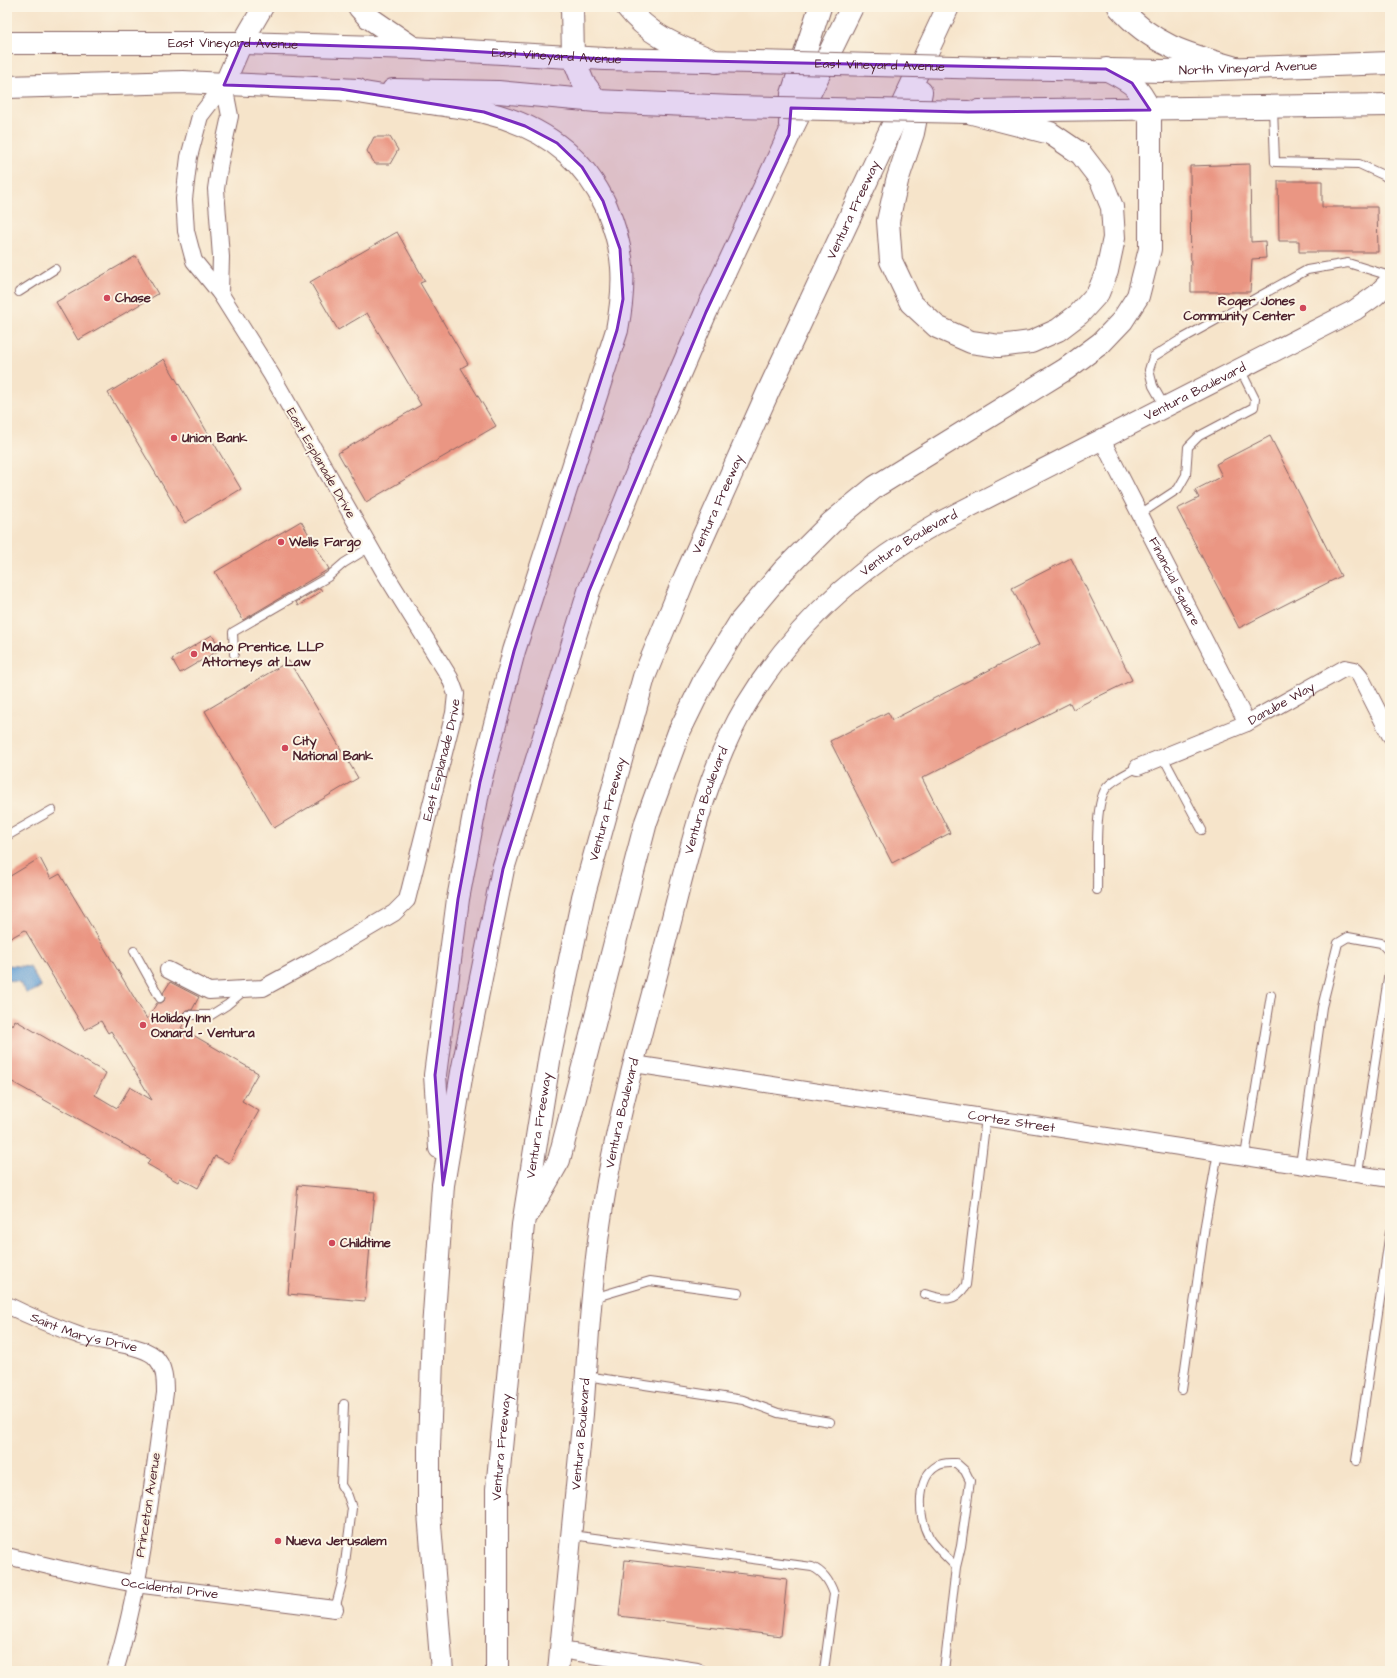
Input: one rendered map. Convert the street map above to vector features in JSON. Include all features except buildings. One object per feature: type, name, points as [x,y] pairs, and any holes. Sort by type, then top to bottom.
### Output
[{"type":"main road","points":[[359,7],[368,17],[413,48]]},
{"type":"main road","points":[[572,7],[573,57],[583,82],[597,101]]},
{"type":"main road","points":[[627,7],[643,25],[664,40],[716,62]]},
{"type":"main road","points":[[789,135],[792,94],[820,7]]},
{"type":"main road","points":[[442,1671],[429,1513],[429,1447],[433,1329],[443,1185],[462,1072],[503,869],[589,591],[645,453],[706,312],[789,135],[852,7]]},
{"type":"main road","name":"Ventura Freeway","points":[[497,1671],[497,1489],[523,1225],[550,1055],[583,897],[644,677],[686,577],[768,392],[948,7]]},
{"type":"main road","points":[[1119,7],[1139,28],[1166,45],[1202,59],[1236,68]]},
{"type":"main road","name":"East Vineyard Avenue","points":[[7,43],[242,43],[413,48],[573,57],[716,62],[1106,69]]},
{"type":"main road","points":[[928,50],[913,133],[897,181],[888,221],[891,261],[911,303],[937,327],[971,342],[999,346],[1031,342],[1058,330],[1079,314],[1098,293],[1107,271],[1114,238],[1112,207],[1101,180],[1081,154],[1050,132],[968,112]]},
{"type":"main road","name":"North Vineyard Avenue","points":[[1106,69],[1163,71],[1390,63]]},
{"type":"main road","points":[[523,1225],[559,1160],[646,822],[679,732],[706,677],[740,622],[782,571],[831,523],[875,487],[1066,369],[1101,343],[1122,321],[1138,296],[1150,249],[1150,110],[1141,92],[1132,83],[1106,69]]},
{"type":"main road","points":[[7,87],[183,82],[340,89],[498,92],[597,101],[733,107],[968,112],[1387,105]]},
{"type":"main road","points":[[340,89],[484,112],[525,126],[557,143],[582,167],[594,183],[603,201],[614,226],[620,249],[623,276],[623,299],[617,330],[514,651],[480,782],[458,899],[435,1075],[443,1185]]},
{"type":"street","points":[[220,293],[221,257],[216,189],[230,116],[217,84],[263,7]]},
{"type":"street","name":"East Esplanade Drive","points":[[168,970],[209,991],[263,988],[311,962],[394,913],[407,900],[454,713],[456,694],[450,678],[370,547],[271,374],[220,293],[194,261],[186,231],[184,199],[189,157],[200,116],[217,84]]},
{"type":"street","name":"Ventura Boulevard","points":[[558,1671],[602,1209],[610,1165],[634,1064],[701,810],[710,781],[732,730],[747,704],[775,662],[808,622],[837,593],[882,557],[936,524],[1355,310],[1376,295],[1390,281]]},
{"type":"street","name":"Financial Square","points":[[1102,440],[1247,723]]},
{"type":"street","name":"Danube Way","points":[[1138,767],[1247,723],[1342,669],[1349,668],[1355,670],[1360,676],[1390,735]]},
{"type":"street","name":"Cortez Street","points":[[634,1064],[1390,1178]]},
{"type":"street","name":"Saint Mary's Drive","points":[[7,1305],[37,1320],[82,1336],[145,1350],[154,1356],[159,1362]]},
{"type":"street","name":"Princeton Avenue","points":[[115,1671],[124,1641],[135,1584],[165,1393],[165,1381],[159,1362]]},
{"type":"street","name":"Occidental Drive","points":[[7,1556],[135,1584],[335,1609]]},
{"type":"street","points":[[560,1650],[697,1671]]},
{"type":"lane","points":[[1273,108],[1275,162],[1359,164],[1383,175],[1390,180]]},
{"type":"lane","points":[[1165,407],[1153,386],[1149,370],[1153,357],[1180,340],[1307,270],[1348,263],[1390,276]]},
{"type":"lane","points":[[19,292],[54,269]]},
{"type":"lane","points":[[1140,514],[1178,489],[1186,475],[1188,447],[1199,436],[1254,407],[1255,399],[1240,369]]},
{"type":"lane","points":[[234,654],[233,632],[328,577],[344,563],[370,547]]},
{"type":"lane","points":[[1163,757],[1202,830]]},
{"type":"lane","points":[[1097,890],[1098,811],[1101,797],[1107,787],[1138,767]]},
{"type":"lane","points":[[7,836],[52,810]]},
{"type":"lane","points":[[1300,1165],[1322,1007],[1338,943],[1348,937],[1381,943],[1390,953]]},
{"type":"lane","points":[[134,952],[160,998]]},
{"type":"lane","points":[[1358,1173],[1390,965]]},
{"type":"lane","points":[[188,1015],[211,1016],[227,1005],[244,990]]},
{"type":"lane","points":[[1244,1156],[1271,995]]},
{"type":"lane","points":[[925,1294],[942,1299],[951,1299],[960,1293],[966,1285],[986,1117]]},
{"type":"lane","points":[[1182,1390],[1205,1226],[1218,1152]]},
{"type":"lane","points":[[1356,1460],[1390,1232]]},
{"type":"lane","points":[[593,1298],[650,1281],[738,1293]]},
{"type":"lane","points":[[586,1376],[743,1400],[778,1413],[830,1422]]},
{"type":"lane","points":[[335,1609],[343,1579],[352,1508],[348,1496],[341,1485],[344,1404]]},
{"type":"lane","points":[[944,1671],[956,1566],[961,1546],[970,1481],[965,1471],[956,1463],[946,1463],[938,1465],[928,1473],[923,1486],[921,1504],[923,1523],[929,1537],[956,1566]]},
{"type":"lane","points":[[572,1535],[812,1567],[818,1570],[830,1584],[834,1594],[824,1671]]},
{"type":"highlighted area","points":[[242,43],[413,48],[605,59],[1106,69],[1132,83],[1150,110],[968,112],[791,108],[789,135],[706,312],[589,591],[503,869],[462,1072],[443,1185],[435,1075],[458,899],[480,782],[514,651],[617,330],[623,299],[620,249],[603,201],[582,167],[557,143],[525,126],[484,112],[340,89],[224,85]]},
{"type":"water","points":[[7,965],[30,967],[41,987],[27,994],[19,982],[7,980]]},
{"type":"place","name":"Chase","points":[[107,298]]},
{"type":"place","name":"Roger Jones Community Center","points":[[1303,308]]},
{"type":"place","name":"Union Bank","points":[[174,438]]},
{"type":"place","name":"Wells Fargo","points":[[281,542]]},
{"type":"place","name":"Maho Prentice, LLP Attorneys at Law","points":[[194,654]]},
{"type":"place","name":"City National Bank","points":[[285,748]]},
{"type":"place","name":"Holiday Inn Oxnard - Ventura","points":[[143,1025]]},
{"type":"place","name":"Childtime","points":[[332,1243]]},
{"type":"place","name":"Nueva Jerusalem","points":[[278,1541]]}]
